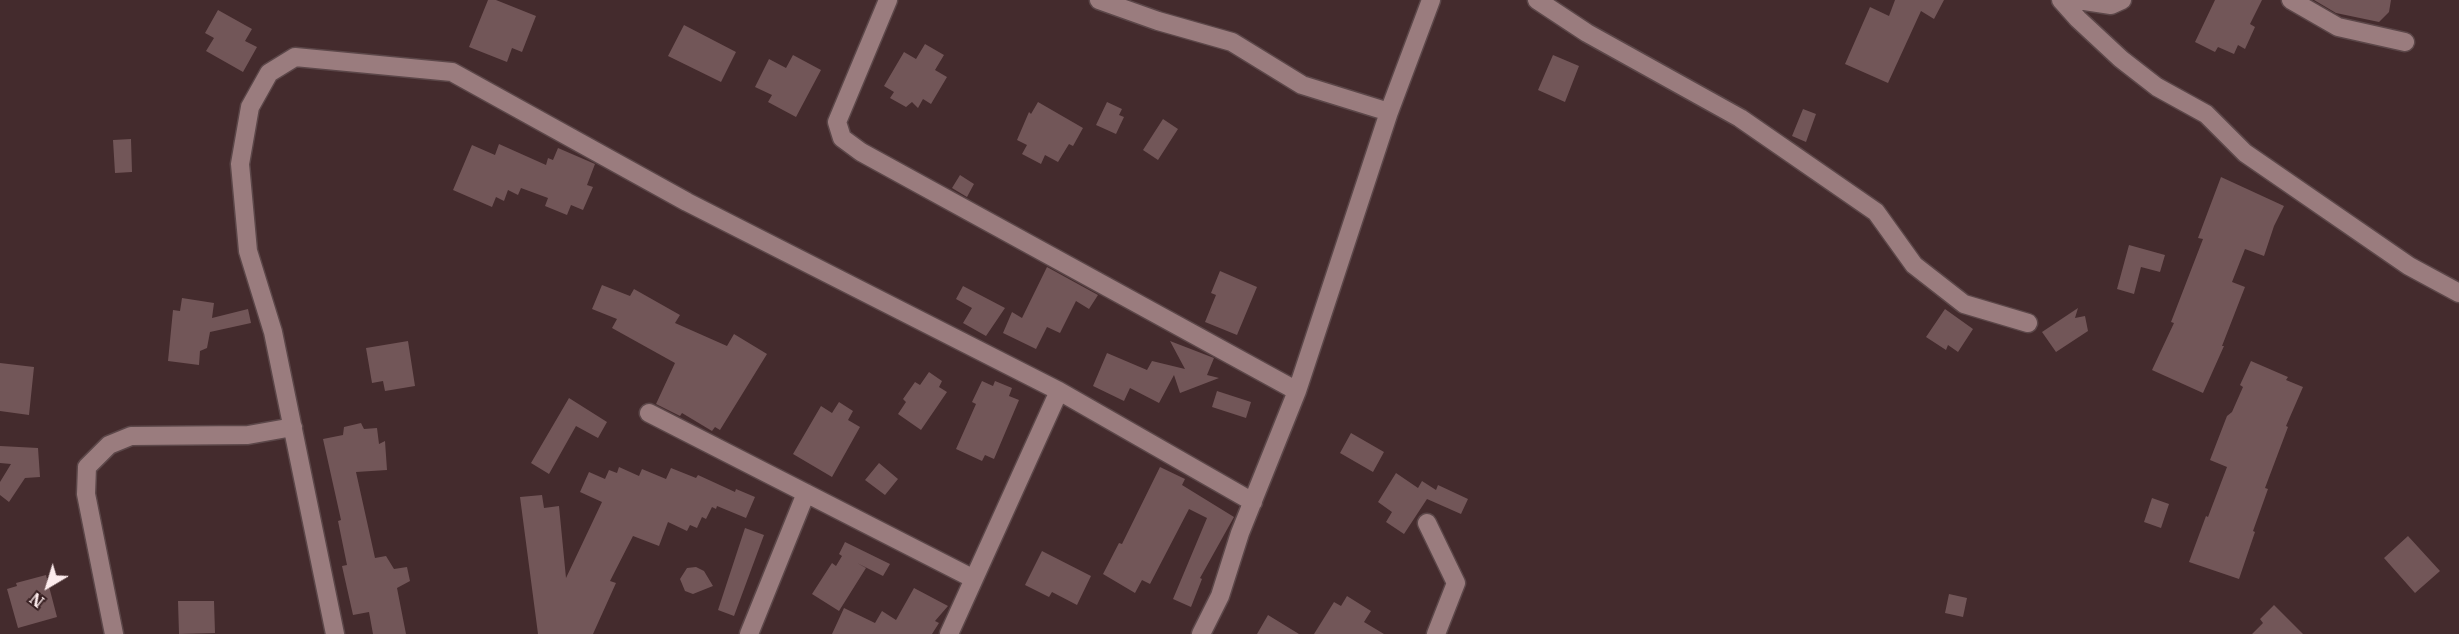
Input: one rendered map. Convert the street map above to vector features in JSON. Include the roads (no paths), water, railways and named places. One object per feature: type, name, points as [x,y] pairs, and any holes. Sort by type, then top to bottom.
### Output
[{"type":"street","points":[[888,0],[837,122],[842,138],[861,152],[1297,391]]},
{"type":"street","points":[[1099,0],[1158,21],[1232,42],[1302,85],[1389,112]]},
{"type":"street","points":[[1201,634],[1220,596],[1240,533],[1297,391],[1389,112],[1431,0]]},
{"type":"street","points":[[1537,0],[1587,33],[1740,118],[1876,212],[1914,265],[1964,304],[2028,323]]},
{"type":"street","points":[[2061,0],[2121,59],[2157,87],[2206,114],[2245,153],[2409,266],[2459,293]]},
{"type":"street","points":[[2078,0],[2111,5],[2122,0]]},
{"type":"street","points":[[2291,0],[2338,27],[2405,42]]},
{"type":"street","points":[[335,634],[273,332],[248,251],[240,164],[250,107],[268,73],[295,57],[452,72],[687,202],[1059,391],[1253,502]]},
{"type":"street","points":[[949,634],[1059,391]]},
{"type":"street","points":[[649,412],[974,579]]},
{"type":"street","points":[[114,634],[86,494],[87,467],[108,446],[131,436],[248,435],[293,428]]},
{"type":"street","points":[[749,634],[806,493]]},
{"type":"street","points":[[1427,523],[1456,583],[1436,634]]}]
